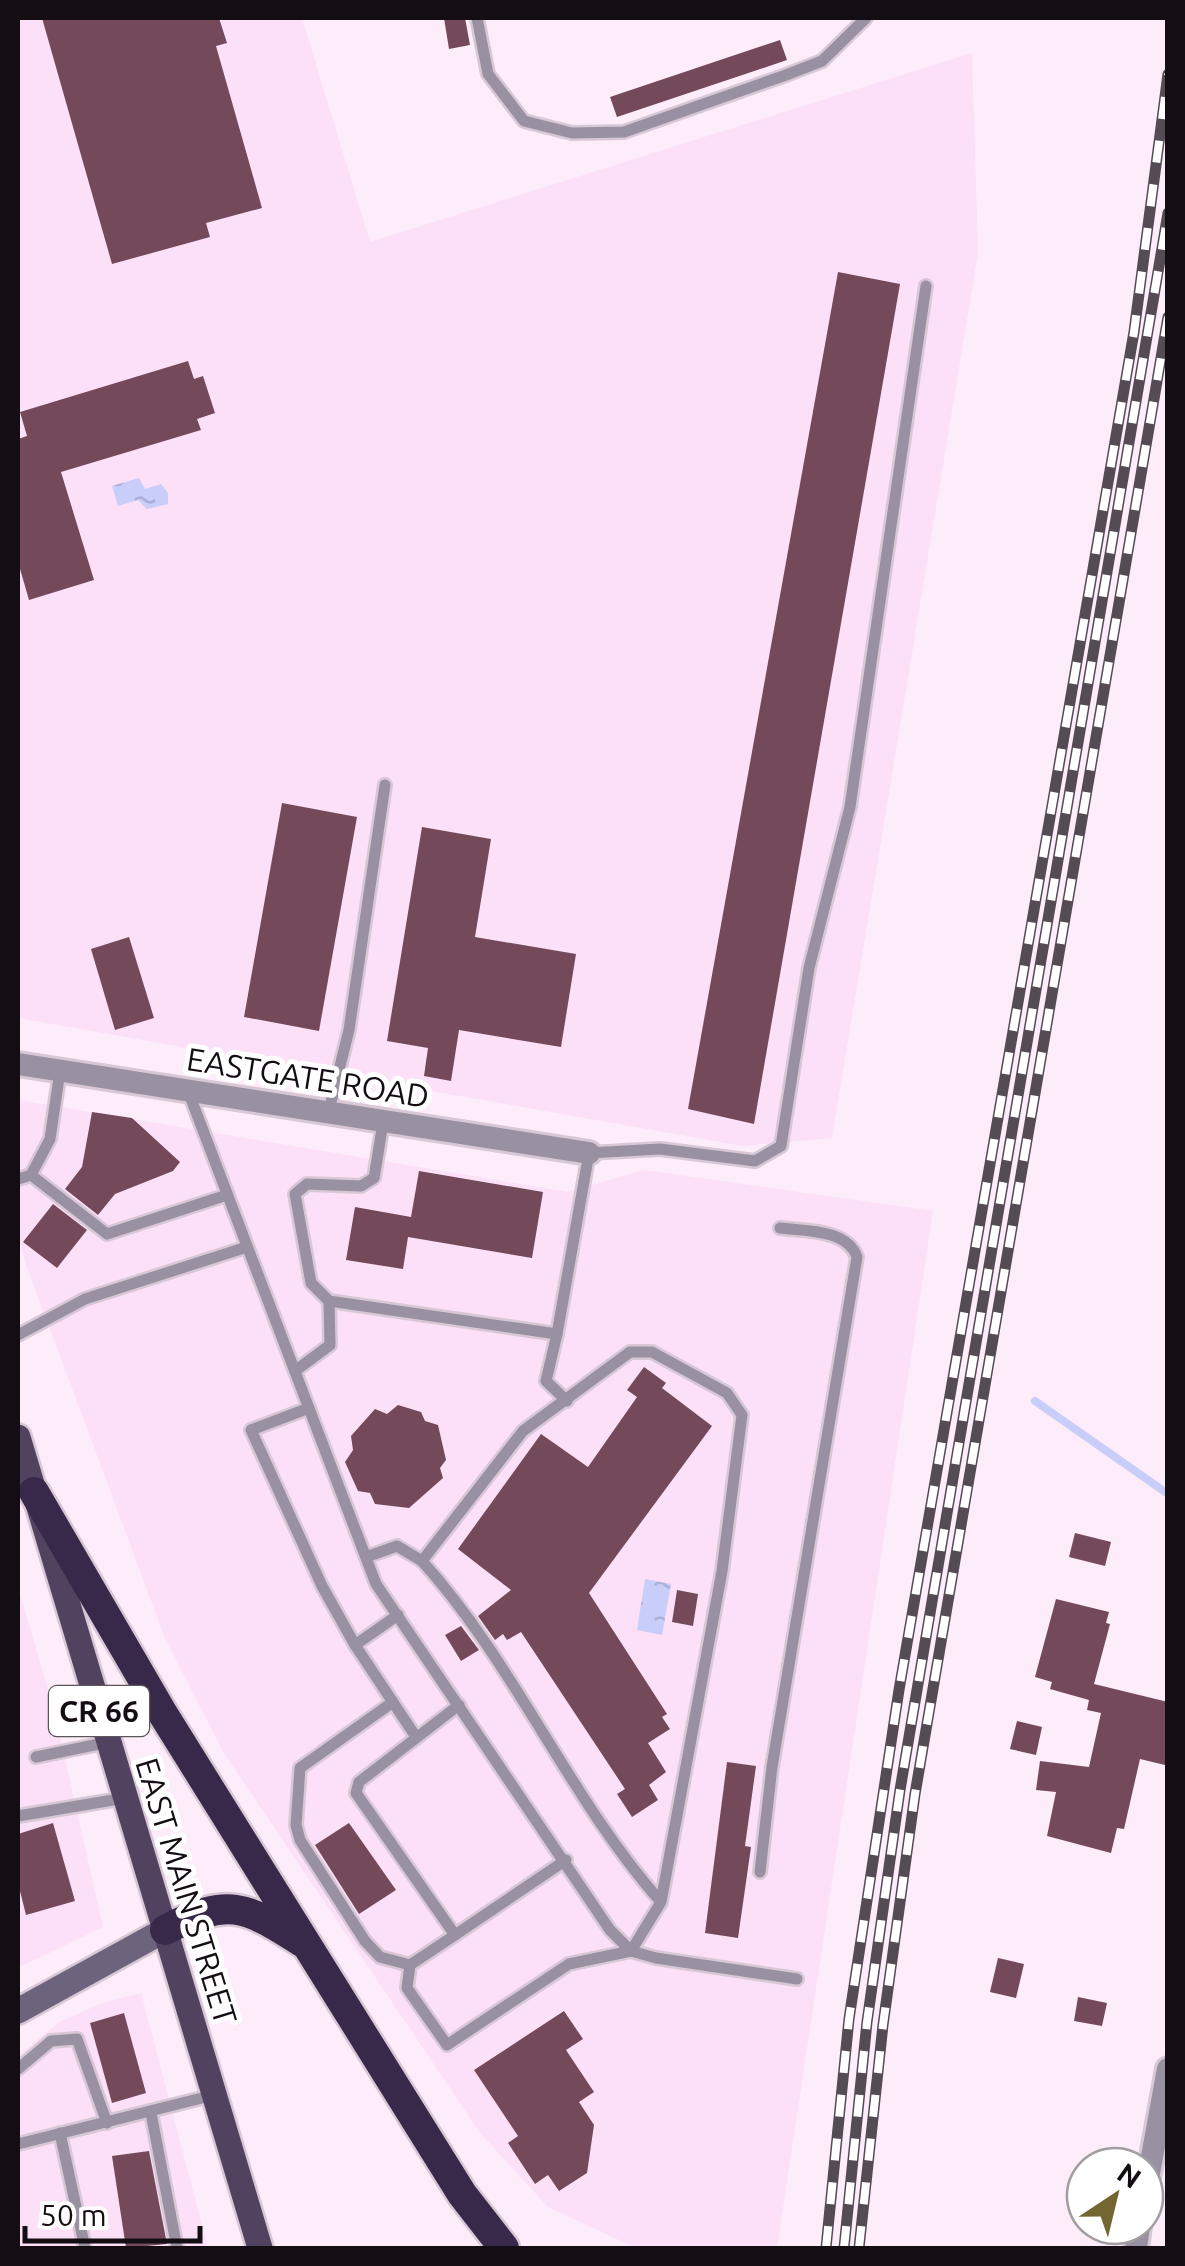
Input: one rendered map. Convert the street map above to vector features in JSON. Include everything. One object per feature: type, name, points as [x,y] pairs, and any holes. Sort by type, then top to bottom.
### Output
[{"type":"highway","points":[[34,1492],[173,1730],[462,2194],[504,2248]]},
{"type":"highway","points":[[165,1930],[198,1912],[237,1907],[256,1912],[312,1948]]},
{"type":"main road","name":"EAST MAIN STREET","points":[[18,1437],[260,2248]]},
{"type":"street","name":"EASTGATE ROAD","points":[[18,1064],[589,1153]]},
{"type":"street","points":[[18,2011],[165,1930]]},
{"type":"street","points":[[1154,2146],[1168,2069]]},
{"type":"lane","points":[[478,18],[488,74],[524,121],[572,133],[624,132],[822,61],[866,18]]},
{"type":"lane","points":[[567,1401],[546,1381],[589,1153],[660,1150],[756,1161],[782,1146],[808,968],[850,807],[926,286]]},
{"type":"lane","points":[[328,1114],[349,1030],[385,784]]},
{"type":"lane","points":[[60,1071],[50,1139],[24,1177],[108,1234],[227,1195]]},
{"type":"lane","points":[[188,1091],[376,1584],[610,1930],[632,1951]]},
{"type":"lane","points":[[295,1372],[330,1345],[328,1301],[311,1282],[295,1194],[307,1184],[361,1186],[374,1178],[383,1122]]},
{"type":"lane","points":[[760,1872],[772,1766],[857,1256],[853,1246],[835,1236],[780,1228]]},
{"type":"lane","points":[[18,1336],[85,1299],[247,1246]]},
{"type":"lane","points":[[328,1301],[556,1334]]},
{"type":"lane","points":[[422,1561],[523,1431],[630,1352],[652,1352],[726,1393],[742,1415],[722,1571],[661,1902],[632,1951]]},
{"type":"lane","points":[[309,1408],[251,1430],[322,1586],[354,1646],[416,1738]]},
{"type":"lane","points":[[366,1557],[397,1546],[422,1561],[498,1666],[630,1866],[661,1902]]},
{"type":"lane","points":[[354,1646],[398,1615]]},
{"type":"lane","points":[[393,1702],[300,1768],[296,1825],[300,1840],[365,1941],[380,1957],[410,1965],[566,1860]]},
{"type":"lane","points":[[455,1935],[356,1793],[359,1782],[459,1705]]},
{"type":"lane","points":[[36,1757],[109,1742]]},
{"type":"lane","points":[[18,1816],[125,1798]]},
{"type":"lane","points":[[410,1965],[408,1988],[447,2046],[569,1964],[632,1951],[797,1979]]},
{"type":"lane","points":[[18,2070],[51,2042],[77,2039],[107,2122]]},
{"type":"lane","points":[[18,2144],[214,2096]]},
{"type":"lane","points":[[151,2112],[177,2248]]},
{"type":"lane","points":[[60,2133],[85,2248]]},
{"type":"shaded area","points":[[18,18],[302,18],[370,242],[972,53],[978,253],[832,1138],[743,1146],[18,1018]]},
{"type":"shaded area","points":[[18,1100],[568,1192],[644,1170],[933,1211],[777,2248],[636,2248],[548,2207],[481,2134],[222,1750],[165,1638],[25,1262],[18,1237]]},
{"type":"shaded area","points":[[18,1588],[53,1706],[103,1927],[18,1968]]},
{"type":"shaded area","points":[[141,1993],[208,2248],[18,2248],[18,2056],[59,2022],[105,2002]]},
{"type":"water","points":[[139,478],[145,489],[161,484],[168,493],[168,504],[147,509],[138,500],[118,506],[112,486]]},
{"type":"water","points":[[645,1579],[671,1584],[662,1635],[637,1630]]},
{"type":"building","points":[[42,18],[219,18],[227,43],[216,46],[262,208],[206,223],[210,237],[112,264]]},
{"type":"building","points":[[444,18],[465,18],[470,45],[449,49]]},
{"type":"building","points":[[780,40],[787,60],[617,117],[610,97]]},
{"type":"building","points":[[838,272],[900,284],[754,1124],[688,1109]]},
{"type":"building","points":[[188,361],[194,379],[203,376],[215,413],[197,419],[201,430],[61,472],[94,580],[29,600],[18,562],[18,439],[27,436],[20,412]]},
{"type":"building","points":[[282,803],[357,817],[319,1031],[244,1017]]},
{"type":"building","points":[[422,827],[491,839],[475,937],[576,954],[561,1047],[459,1030],[451,1081],[424,1076],[428,1048],[387,1041]]},
{"type":"building","points":[[129,937],[154,1018],[115,1030],[91,949]]},
{"type":"building","points":[[92,1112],[132,1118],[180,1162],[173,1171],[115,1194],[98,1215],[65,1189],[82,1167]]},
{"type":"building","points":[[419,1171],[543,1192],[532,1258],[408,1237],[403,1269],[346,1260],[355,1207],[411,1217]]},
{"type":"building","points":[[53,1204],[87,1230],[57,1268],[23,1242]]},
{"type":"building","points":[[644,1367],[666,1383],[662,1388],[712,1426],[589,1593],[667,1714],[662,1717],[670,1729],[648,1743],[666,1772],[649,1785],[658,1800],[632,1817],[617,1794],[625,1789],[521,1632],[507,1640],[503,1634],[495,1640],[478,1616],[511,1590],[458,1549],[541,1434],[588,1467],[637,1397],[627,1390]]},
{"type":"building","points":[[398,1405],[421,1412],[425,1421],[438,1425],[446,1460],[440,1468],[443,1478],[409,1508],[375,1504],[370,1493],[358,1491],[345,1462],[353,1450],[351,1436],[375,1409],[387,1414]]},
{"type":"building","points":[[1075,1533],[1111,1542],[1105,1566],[1069,1557]]},
{"type":"building","points":[[677,1590],[698,1594],[693,1626],[672,1622]]},
{"type":"building","points":[[1056,1599],[1109,1612],[1106,1623],[1110,1624],[1094,1684],[1168,1702],[1165,1765],[1140,1759],[1124,1829],[1117,1828],[1111,1853],[1047,1836],[1056,1792],[1036,1790],[1040,1761],[1089,1767],[1101,1713],[1087,1710],[1089,1700],[1050,1689],[1052,1682],[1035,1677]]},
{"type":"building","points":[[461,1626],[479,1650],[461,1661],[445,1635]]},
{"type":"building","points":[[1017,1721],[1042,1727],[1036,1755],[1010,1749]]},
{"type":"building","points":[[727,1762],[756,1766],[745,1846],[751,1847],[738,1938],[705,1933]]},
{"type":"building","points":[[53,1823],[75,1901],[26,1915],[18,1883],[18,1834]]},
{"type":"building","points":[[349,1823],[396,1890],[359,1914],[315,1845]]},
{"type":"building","points":[[998,1958],[1024,1964],[1016,1998],[990,1992]]},
{"type":"building","points":[[1078,1997],[1107,2003],[1102,2026],[1074,2021]]},
{"type":"building","points":[[564,2011],[583,2039],[566,2050],[594,2092],[579,2102],[594,2125],[587,2173],[559,2191],[548,2175],[535,2184],[508,2143],[518,2136],[474,2070]]},
{"type":"building","points":[[124,2013],[146,2093],[112,2103],[90,2023]]},
{"type":"building","points":[[149,2151],[167,2244],[126,2248],[112,2156]]},
{"type":"waterway","points":[[1035,1401],[1168,1494]]},
{"type":"railway","points":[[826,2248],[849,2019],[899,1690],[1134,332],[1168,74]]},
{"type":"railway","points":[[844,2248],[867,2022],[900,1790],[1168,213]]},
{"type":"railway","points":[[859,2248],[883,2025],[915,1794],[1168,317]]}]
